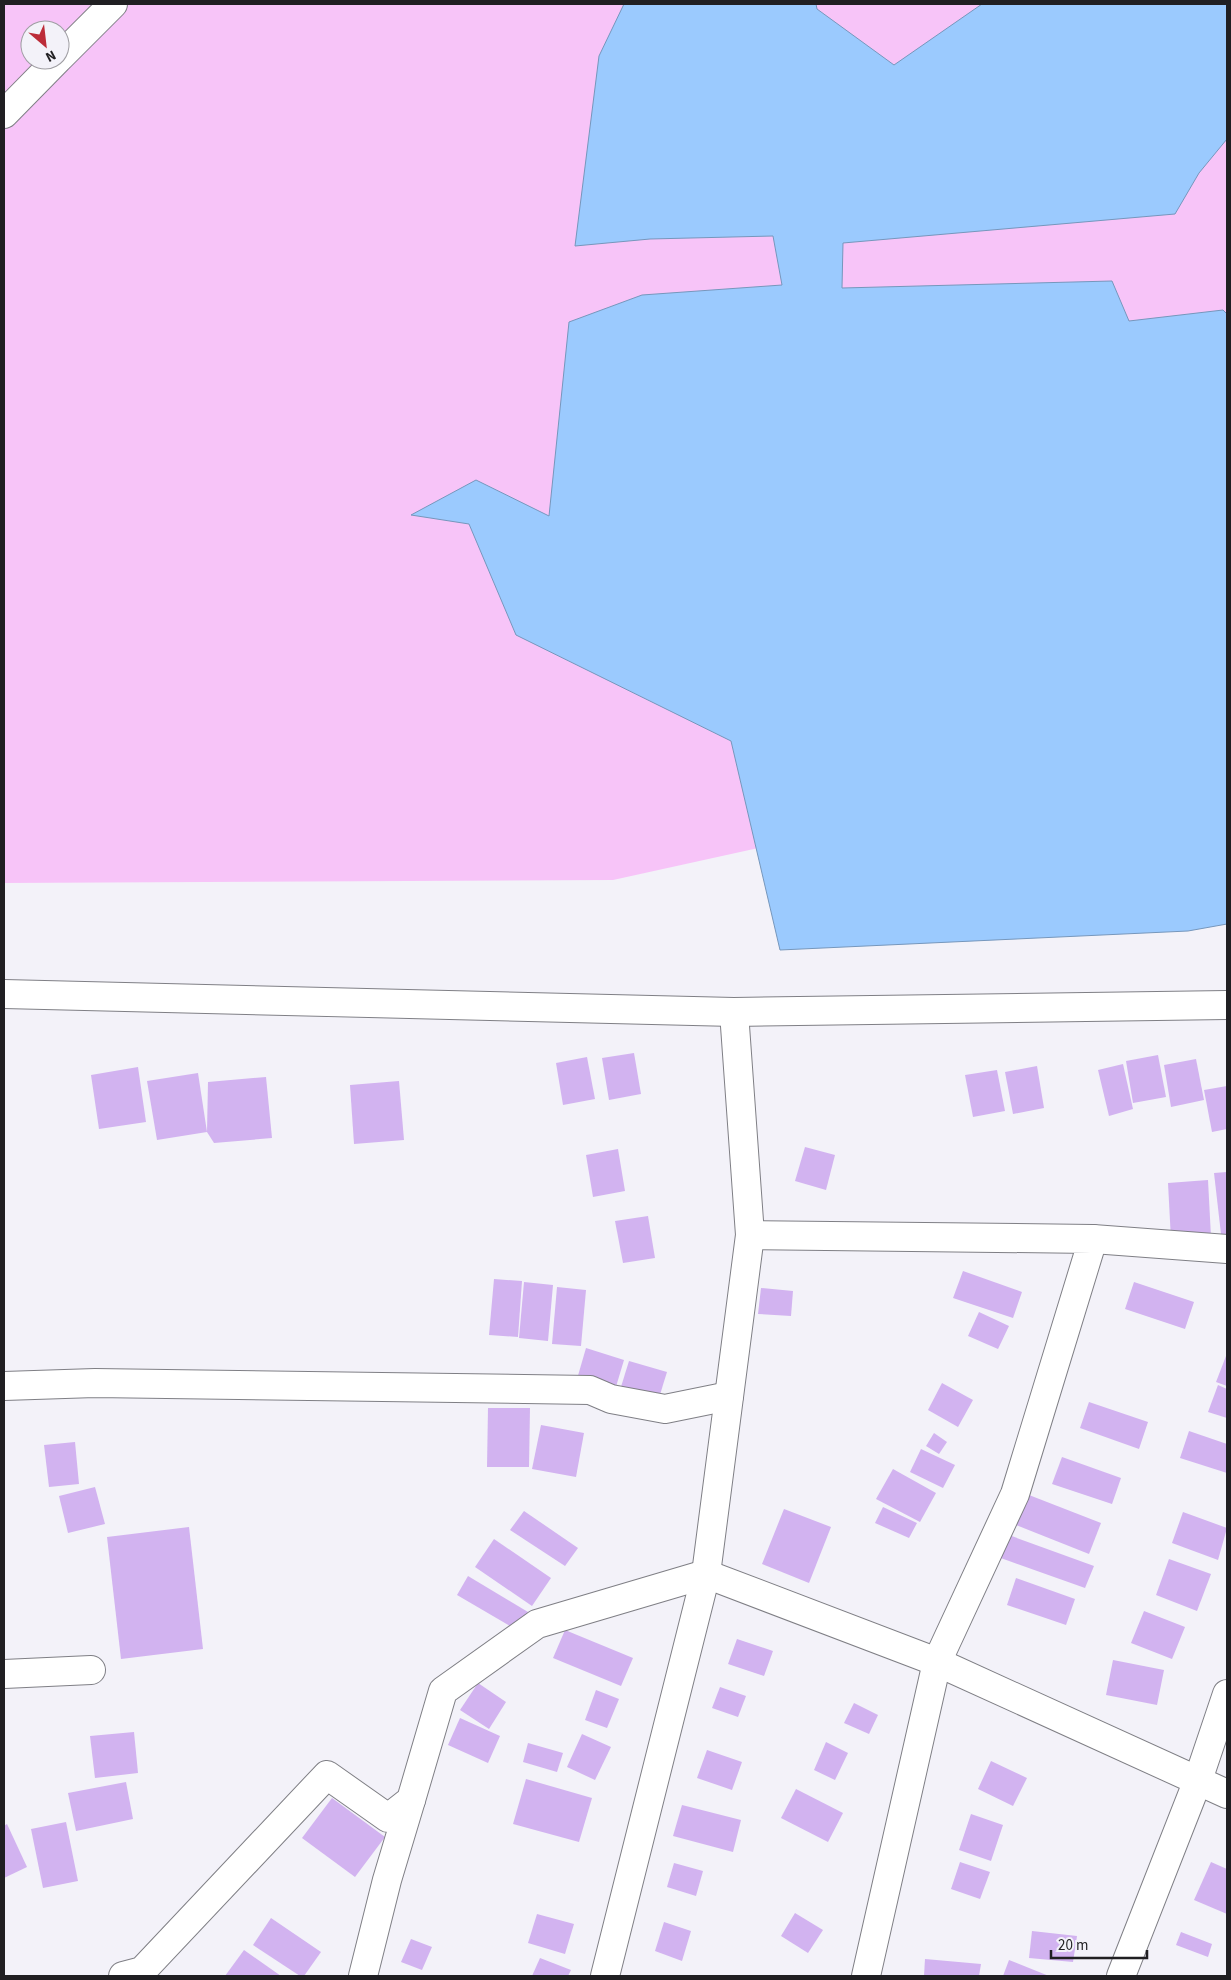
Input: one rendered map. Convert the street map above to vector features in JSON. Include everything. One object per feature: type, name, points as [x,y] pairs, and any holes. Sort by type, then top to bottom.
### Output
[{"type":"street","points":[[70,47],[113,4]]},
{"type":"street","points":[[4,114],[47,70]]},
{"type":"street","points":[[4,994],[734,1012],[1227,1005]]},
{"type":"street","points":[[605,1976],[706,1574],[750,1235],[734,1012]]},
{"type":"street","points":[[750,1235],[1093,1239],[1227,1249]]},
{"type":"street","points":[[866,1976],[937,1662],[1015,1494],[1093,1239]]},
{"type":"street","points":[[4,1386],[94,1384],[590,1390],[611,1399],[665,1409],[729,1396]]},
{"type":"street","points":[[362,1976],[387,1880],[443,1691],[537,1624],[706,1574],[937,1662],[1227,1794]]},
{"type":"street","points":[[4,1674],[91,1670]]},
{"type":"street","points":[[1121,1976],[1198,1780],[1227,1694]]},
{"type":"street","points":[[137,1974],[327,1775],[388,1818],[411,1800]]},
{"type":"shaded area","points":[[4,4],[1227,4],[1227,745],[613,880],[4,883]]},
{"type":"water","points":[[624,4],[816,4],[817,9],[894,65],[982,4],[1227,4],[1227,139],[1199,173],[1175,214],[843,243],[842,288],[1112,281],[1129,321],[1223,310],[1227,314],[1227,924],[1188,931],[780,950],[731,741],[516,635],[469,524],[411,515],[476,480],[549,516],[569,322],[642,295],[782,285],[773,236],[650,239],[575,246],[599,56]]},
{"type":"building","points":[[634,1053],[641,1094],[609,1100],[602,1058]]},
{"type":"building","points":[[1158,1055],[1166,1097],[1133,1103],[1126,1061]]},
{"type":"building","points":[[587,1057],[595,1099],[563,1105],[556,1063]]},
{"type":"building","points":[[1196,1059],[1204,1100],[1171,1107],[1164,1065]]},
{"type":"building","points":[[1123,1064],[1133,1109],[1109,1116],[1098,1070]]},
{"type":"building","points":[[1037,1066],[1044,1108],[1013,1114],[1005,1072]]},
{"type":"building","points":[[138,1067],[146,1122],[99,1129],[91,1075]]},
{"type":"building","points":[[997,1070],[1005,1111],[973,1117],[965,1075]]},
{"type":"building","points":[[198,1073],[207,1132],[157,1140],[147,1081]]},
{"type":"building","points":[[266,1077],[272,1138],[214,1143],[207,1132],[208,1082]]},
{"type":"building","points":[[399,1081],[404,1140],[354,1144],[350,1085]]},
{"type":"building","points":[[1227,1086],[1227,1129],[1212,1132],[1204,1090]]},
{"type":"building","points":[[805,1147],[835,1155],[826,1190],[795,1181]]},
{"type":"building","points":[[618,1149],[625,1191],[593,1197],[586,1155]]},
{"type":"building","points":[[1227,1172],[1227,1234],[1221,1234],[1214,1173]]},
{"type":"building","points":[[1208,1180],[1211,1237],[1171,1240],[1168,1183]]},
{"type":"building","points":[[648,1216],[655,1258],[623,1263],[615,1221]]},
{"type":"building","points":[[963,1271],[1022,1292],[1013,1318],[953,1298]]},
{"type":"building","points":[[494,1279],[522,1281],[518,1337],[489,1335]]},
{"type":"building","points":[[524,1282],[553,1285],[548,1341],[519,1338]]},
{"type":"building","points":[[1134,1282],[1194,1302],[1185,1329],[1125,1309]]},
{"type":"building","points":[[557,1287],[586,1290],[581,1346],[552,1344]]},
{"type":"building","points":[[761,1288],[793,1291],[791,1316],[758,1314]]},
{"type":"building","points":[[979,1312],[1009,1326],[998,1349],[968,1336]]},
{"type":"building","points":[[586,1348],[624,1360],[615,1390],[577,1379]]},
{"type":"building","points":[[1227,1356],[1227,1386],[1216,1382]]},
{"type":"building","points":[[629,1361],[667,1372],[658,1401],[620,1390]]},
{"type":"building","points":[[942,1383],[973,1400],[958,1427],[928,1410]]},
{"type":"building","points":[[1218,1385],[1227,1389],[1227,1418],[1208,1412]]},
{"type":"building","points":[[1089,1402],[1148,1422],[1139,1449],[1080,1428]]},
{"type":"building","points":[[488,1408],[530,1408],[529,1467],[487,1467]]},
{"type":"building","points":[[541,1425],[584,1433],[576,1477],[532,1469]]},
{"type":"building","points":[[1189,1431],[1227,1444],[1227,1473],[1180,1458]]},
{"type":"building","points":[[934,1433],[947,1442],[939,1454],[926,1446]]},
{"type":"building","points":[[75,1442],[79,1484],[49,1487],[44,1445]]},
{"type":"building","points":[[921,1449],[955,1465],[943,1488],[910,1472]]},
{"type":"building","points":[[1062,1457],[1121,1478],[1112,1504],[1052,1484]]},
{"type":"building","points":[[893,1469],[936,1493],[920,1522],[876,1499]]},
{"type":"building","points":[[95,1487],[105,1524],[68,1533],[59,1496]]},
{"type":"building","points":[[1029,1495],[1101,1523],[1089,1554],[1016,1525]]},
{"type":"building","points":[[883,1507],[917,1523],[909,1538],[875,1523]]},
{"type":"building","points":[[784,1509],[831,1527],[809,1583],[762,1564]]},
{"type":"building","points":[[524,1511],[578,1548],[565,1566],[510,1530]]},
{"type":"building","points":[[1183,1512],[1227,1528],[1218,1560],[1172,1543]]},
{"type":"building","points":[[189,1527],[203,1649],[121,1659],[107,1537]]},
{"type":"building","points":[[1006,1534],[1094,1566],[1085,1588],[998,1557]]},
{"type":"building","points":[[494,1539],[551,1578],[532,1606],[475,1567]]},
{"type":"building","points":[[1169,1559],[1211,1574],[1197,1611],[1156,1595]]},
{"type":"building","points":[[468,1576],[528,1612],[517,1630],[457,1595]]},
{"type":"building","points":[[1016,1578],[1075,1599],[1066,1625],[1007,1605]]},
{"type":"building","points":[[1144,1611],[1185,1627],[1172,1659],[1131,1643]]},
{"type":"building","points":[[565,1630],[633,1658],[621,1686],[553,1658]]},
{"type":"building","points":[[737,1639],[773,1651],[764,1676],[728,1664]]},
{"type":"building","points":[[1113,1660],[1164,1670],[1157,1705],[1106,1695]]},
{"type":"building","points":[[478,1683],[506,1702],[489,1729],[460,1710]]},
{"type":"building","points":[[720,1687],[746,1696],[738,1717],[712,1708]]},
{"type":"building","points":[[596,1690],[619,1699],[607,1728],[585,1720]]},
{"type":"building","points":[[854,1703],[878,1715],[869,1734],[844,1723]]},
{"type":"building","points":[[460,1718],[500,1736],[488,1763],[448,1745]]},
{"type":"building","points":[[134,1732],[138,1773],[95,1778],[90,1736]]},
{"type":"building","points":[[582,1734],[611,1747],[595,1780],[567,1767]]},
{"type":"building","points":[[826,1742],[848,1753],[835,1780],[814,1770]]},
{"type":"building","points":[[528,1743],[563,1753],[557,1772],[523,1762]]},
{"type":"building","points":[[707,1750],[742,1762],[732,1790],[697,1778]]},
{"type":"building","points":[[991,1761],[1027,1778],[1013,1806],[978,1789]]},
{"type":"building","points":[[526,1779],[592,1798],[579,1842],[513,1824]]},
{"type":"building","points":[[126,1782],[133,1819],[76,1831],[68,1793]]},
{"type":"building","points":[[796,1789],[843,1813],[828,1842],[781,1818]]},
{"type":"building","points":[[332,1798],[385,1837],[355,1877],[302,1838]]},
{"type":"building","points":[[682,1805],[741,1820],[733,1852],[673,1836]]},
{"type":"building","points":[[971,1814],[1003,1825],[991,1861],[959,1850]]},
{"type":"building","points":[[66,1822],[78,1881],[43,1888],[31,1829]]},
{"type":"building","points":[[7,1824],[27,1867],[4,1878],[4,1826]]},
{"type":"building","points":[[960,1862],[990,1872],[980,1899],[951,1889]]},
{"type":"building","points":[[1211,1862],[1227,1869],[1227,1914],[1194,1900]]},
{"type":"building","points":[[674,1863],[703,1871],[696,1896],[667,1887]]},
{"type":"building","points":[[795,1913],[823,1930],[808,1953],[781,1936]]},
{"type":"building","points":[[537,1914],[574,1924],[565,1954],[528,1943]]},
{"type":"building","points":[[271,1918],[321,1952],[304,1976],[300,1976],[253,1945]]},
{"type":"building","points":[[664,1922],[691,1931],[682,1961],[655,1951]]},
{"type":"building","points":[[1032,1931],[1077,1936],[1073,1962],[1029,1958]]},
{"type":"building","points":[[1181,1932],[1212,1944],[1208,1957],[1176,1945]]},
{"type":"building","points":[[411,1939],[432,1947],[422,1970],[401,1962]]},
{"type":"building","points":[[244,1950],[281,1976],[225,1976]]},
{"type":"building","points":[[540,1958],[571,1970],[568,1976],[532,1976]]},
{"type":"building","points":[[925,1959],[981,1964],[979,1976],[924,1976]]},
{"type":"building","points":[[1009,1960],[1049,1976],[1003,1976]]}]
